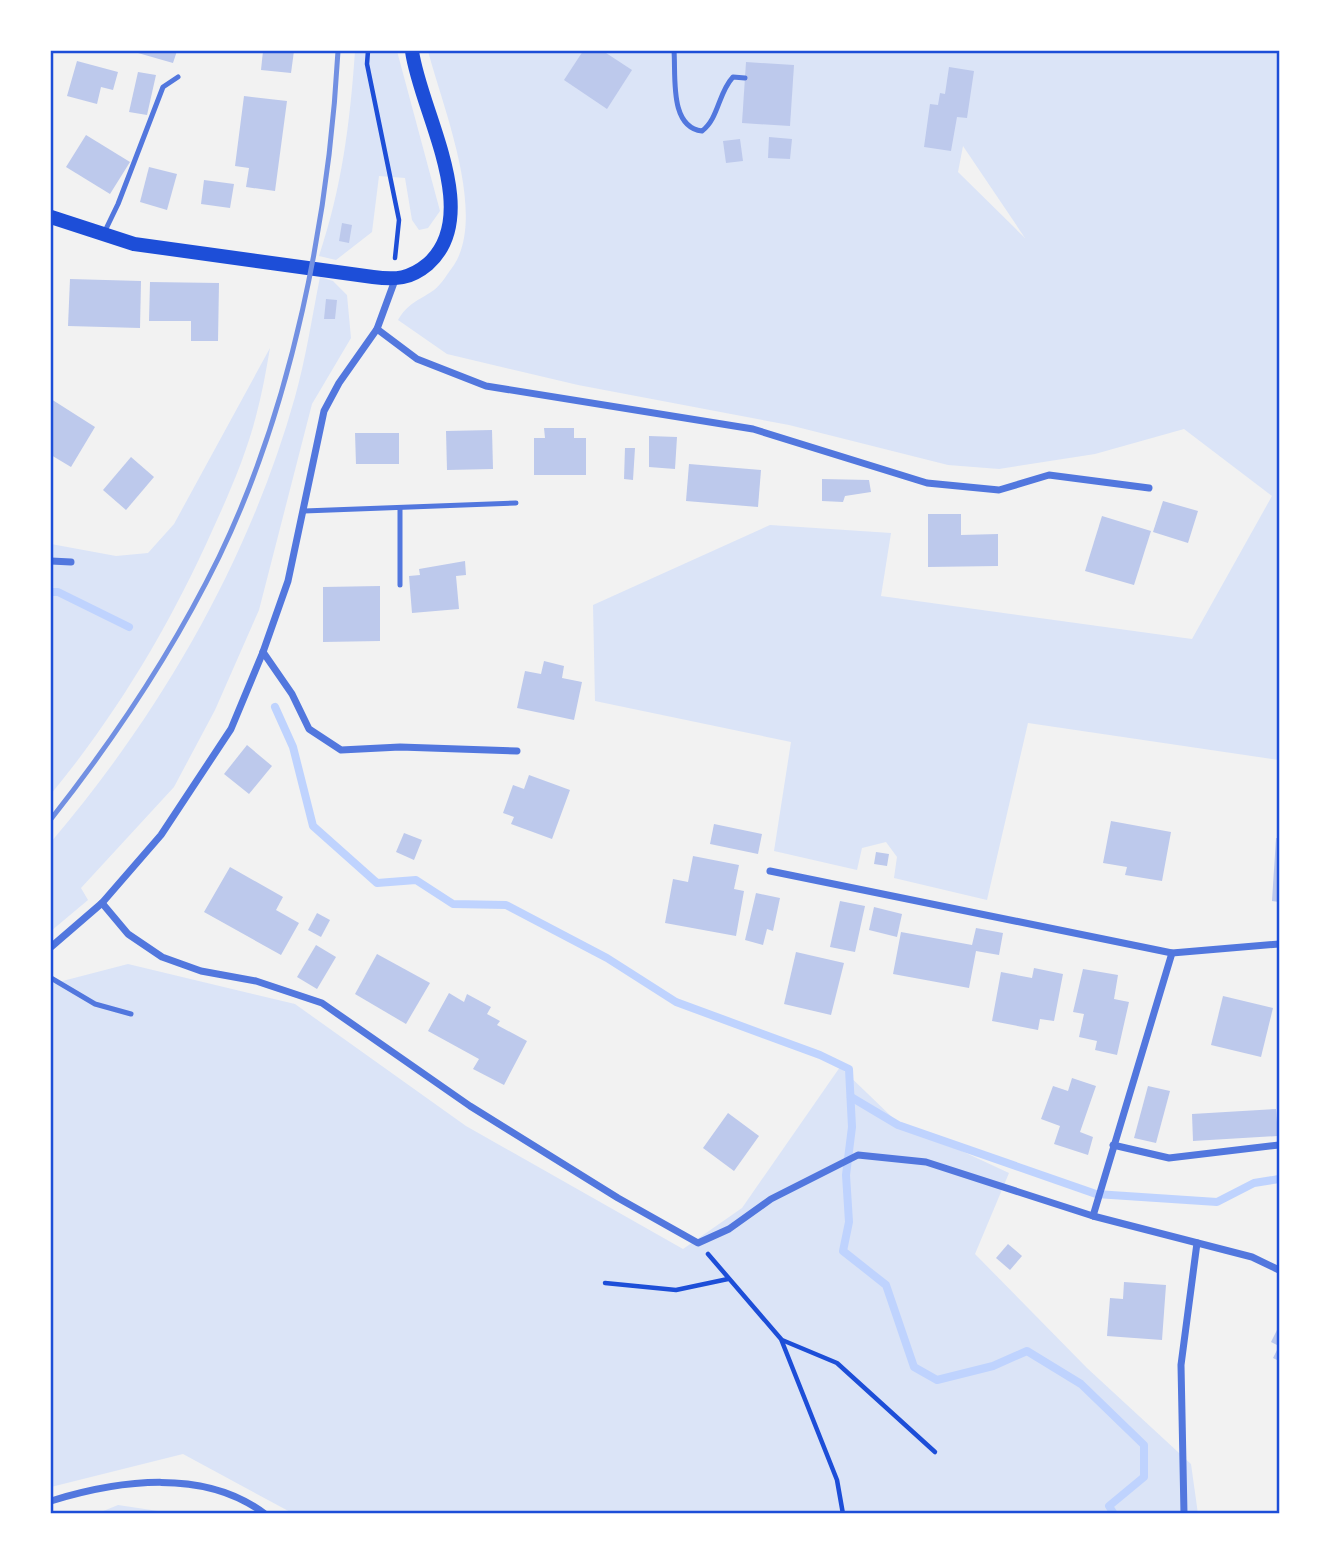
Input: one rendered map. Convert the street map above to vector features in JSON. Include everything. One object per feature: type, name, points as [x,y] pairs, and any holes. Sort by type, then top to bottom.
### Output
[{"type":"main road","points":[[51,217],[103,236],[158,248],[395,279],[418,271],[433,259],[444,244],[451,223],[446,173],[412,51]]},
{"type":"street","points":[[51,947],[102,903],[161,835],[231,729],[288,582],[324,411],[339,383],[377,329],[395,279]]},
{"type":"street","points":[[377,329],[417,359],[486,386],[753,429],[927,483],[999,490],[1049,475],[1149,488]]},
{"type":"street","points":[[51,561],[71,562]]},
{"type":"street","points":[[263,652],[292,694],[309,729],[341,750],[400,747],[517,751]]},
{"type":"street","points":[[770,871],[1172,953],[1279,944]]},
{"type":"street","points":[[102,903],[128,934],[162,957],[201,971],[256,981],[322,1003],[470,1105],[618,1198],[698,1243],[729,1229],[771,1199],[858,1155],[926,1162],[1093,1216],[1252,1257],[1279,1270]]},
{"type":"street","points":[[1093,1216],[1172,953]]},
{"type":"street","points":[[1113,1145],[1169,1158],[1279,1145]]},
{"type":"street","points":[[1184,1514],[1181,1365],[1197,1243]]},
{"type":"street","points":[[51,1501],[137,1483],[199,1484],[265,1514]]},
{"type":"lane","points":[[674,51],[679,117],[692,130],[702,131],[708,127],[720,95],[733,77],[745,78]]},
{"type":"lane","points":[[103,236],[163,87],[178,77]]},
{"type":"lane","points":[[304,511],[516,503]]},
{"type":"lane","points":[[400,508],[400,585]]},
{"type":"lane","points":[[51,978],[95,1004],[131,1014]]},
{"type":"path","points":[[368,51],[367,64],[399,220],[395,279]]},
{"type":"path","points":[[698,1243],[782,1339],[837,1479],[843,1514]]},
{"type":"path","points":[[605,1283],[676,1290],[729,1279]]},
{"type":"path","points":[[782,1339],[837,1363],[935,1452]]},
{"type":"shaded area","points":[[355,51],[397,51],[440,211],[428,228],[419,230],[412,220],[405,178],[379,176],[372,232],[336,260],[319,256],[334,205],[344,155]]},
{"type":"shaded area","points":[[428,51],[1279,51],[1279,760],[1028,723],[987,900],[894,878],[897,857],[886,842],[862,848],[857,870],[774,851],[791,742],[595,701],[593,605],[770,525],[891,533],[881,596],[1192,639],[1272,496],[1184,429],[1095,454],[999,469],[948,465],[789,425],[578,385],[447,354],[398,320],[410,306],[434,290],[454,265],[463,243],[466,218],[459,159]],"holes":[[[963,146],[1025,238],[958,172]]]},
{"type":"shaded area","points":[[320,277],[333,281],[347,295],[351,338],[312,404],[259,610],[215,710],[174,787],[81,888],[88,900],[51,931],[51,842],[129,742],[197,633],[226,576],[253,518],[276,458],[306,352]]},
{"type":"shaded area","points":[[270,348],[252,431],[231,489],[196,566],[160,634],[120,700],[51,794],[51,544],[116,556],[148,553],[174,524]]},
{"type":"shaded area","points":[[128,964],[295,1004],[466,1126],[683,1249],[742,1208],[840,1067],[895,1120],[1009,1173],[975,1254],[1087,1368],[1191,1464],[1198,1514],[294,1514],[183,1454],[51,1487],[51,984]]},
{"type":"shaded area","points":[[118,1505],[178,1514],[96,1514]]},
{"type":"building","points":[[131,51],[177,51],[173,63]]},
{"type":"building","points":[[263,51],[294,51],[291,73],[261,70]]},
{"type":"building","points":[[583,51],[603,51],[632,70],[607,109],[564,80]]},
{"type":"building","points":[[77,61],[118,72],[113,90],[101,87],[97,104],[67,96]]},
{"type":"building","points":[[746,62],[794,65],[790,126],[742,123]]},
{"type":"building","points":[[949,67],[974,71],[967,118],[957,117],[951,151],[924,147],[930,104],[938,105],[940,93],[945,94]]},
{"type":"building","points":[[138,72],[156,75],[147,115],[129,112]]},
{"type":"building","points":[[244,96],[287,101],[275,191],[246,187],[249,168],[235,166]]},
{"type":"building","points":[[86,135],[130,162],[110,194],[66,167]]},
{"type":"building","points":[[769,137],[792,139],[790,159],[768,158]]},
{"type":"building","points":[[740,139],[743,161],[726,163],[723,141]]},
{"type":"building","points":[[149,167],[177,174],[167,210],[140,202]]},
{"type":"building","points":[[204,180],[234,184],[230,208],[201,204]]},
{"type":"building","points":[[342,223],[352,225],[349,243],[339,241]]},
{"type":"building","points":[[70,279],[141,281],[140,328],[68,326]]},
{"type":"building","points":[[150,282],[219,283],[218,341],[191,341],[191,321],[149,321]]},
{"type":"building","points":[[326,299],[337,300],[335,319],[324,319]]},
{"type":"building","points":[[51,399],[95,427],[71,467],[51,455]]},
{"type":"building","points":[[544,428],[574,428],[574,438],[586,438],[586,475],[534,475],[534,438],[545,438]]},
{"type":"building","points":[[492,430],[493,469],[447,470],[446,431]]},
{"type":"building","points":[[355,433],[399,433],[399,464],[356,464]]},
{"type":"building","points":[[649,436],[677,437],[675,469],[649,467]]},
{"type":"building","points":[[625,448],[635,448],[633,480],[624,479]]},
{"type":"building","points":[[131,457],[154,477],[126,510],[103,490]]},
{"type":"building","points":[[689,464],[761,470],[758,507],[686,501]]},
{"type":"building","points":[[822,479],[869,480],[871,492],[845,496],[843,502],[822,501]]},
{"type":"building","points":[[1163,501],[1198,511],[1188,543],[1153,532]]},
{"type":"building","points":[[928,514],[961,514],[961,535],[998,534],[998,566],[928,567]]},
{"type":"building","points":[[1102,516],[1151,531],[1134,585],[1085,571]]},
{"type":"building","points":[[465,561],[466,575],[456,576],[459,609],[412,613],[409,576],[420,575],[419,569]]},
{"type":"building","points":[[380,586],[380,641],[323,642],[323,587]]},
{"type":"building","points":[[544,661],[564,666],[562,678],[582,682],[574,720],[517,708],[525,671],[541,674]]},
{"type":"building","points":[[247,745],[272,766],[249,794],[224,774]]},
{"type":"building","points":[[529,775],[570,790],[552,839],[511,824],[514,817],[503,813],[513,785],[524,789]]},
{"type":"building","points":[[1111,821],[1171,832],[1162,881],[1125,875],[1127,867],[1103,863]]},
{"type":"building","points":[[714,824],[762,834],[758,854],[710,844]]},
{"type":"building","points":[[404,833],[422,840],[414,860],[396,852]]},
{"type":"building","points":[[1276,838],[1279,838],[1279,902],[1272,901]]},
{"type":"building","points":[[876,852],[889,854],[887,866],[874,864]]},
{"type":"building","points":[[693,856],[739,865],[734,889],[744,891],[736,936],[665,923],[673,879],[688,882]]},
{"type":"building","points":[[230,867],[283,897],[276,910],[299,923],[281,955],[204,912]]},
{"type":"building","points":[[756,893],[780,898],[773,931],[767,929],[763,945],[745,940]]},
{"type":"building","points":[[840,901],[865,906],[855,952],[830,947]]},
{"type":"building","points":[[874,907],[902,914],[897,937],[869,930]]},
{"type":"building","points":[[317,913],[330,920],[321,937],[308,930]]},
{"type":"building","points":[[976,928],[1003,933],[999,955],[976,951],[969,988],[893,974],[901,932],[972,945]]},
{"type":"building","points":[[316,945],[336,957],[317,989],[297,977]]},
{"type":"building","points":[[796,952],[844,963],[831,1015],[784,1004]]},
{"type":"building","points":[[377,954],[430,983],[406,1024],[355,994]]},
{"type":"building","points":[[1034,968],[1063,974],[1054,1021],[1040,1019],[1038,1030],[992,1021],[1001,972],[1032,978]]},
{"type":"building","points":[[1083,969],[1118,975],[1114,999],[1129,1002],[1117,1055],[1095,1050],[1097,1041],[1079,1037],[1084,1014],[1073,1012]]},
{"type":"building","points":[[449,993],[464,1002],[467,994],[491,1007],[487,1014],[500,1021],[497,1025],[527,1041],[504,1085],[473,1069],[479,1059],[428,1031]]},
{"type":"building","points":[[1223,996],[1273,1008],[1261,1057],[1211,1045]]},
{"type":"building","points":[[1072,1078],[1096,1086],[1080,1132],[1093,1137],[1088,1155],[1054,1144],[1060,1126],[1041,1119],[1053,1086],[1068,1091]]},
{"type":"building","points":[[1148,1086],[1170,1091],[1156,1143],[1134,1138]]},
{"type":"building","points":[[1276,1109],[1278,1136],[1193,1141],[1192,1114]]},
{"type":"building","points":[[728,1113],[759,1136],[734,1171],[703,1148]]},
{"type":"building","points":[[1008,1244],[1022,1256],[1010,1270],[996,1258]]},
{"type":"building","points":[[1124,1282],[1166,1285],[1162,1340],[1107,1336],[1110,1298],[1123,1299]]},
{"type":"building","points":[[1279,1326],[1279,1346],[1271,1342]]},
{"type":"building","points":[[1279,1346],[1279,1361],[1273,1358]]},
{"type":"waterway","points":[[51,592],[58,592],[129,627]]},
{"type":"waterway","points":[[275,707],[293,747],[313,826],[377,883],[416,880],[453,904],[506,905],[607,958],[676,1002],[820,1055],[849,1069],[852,1127],[846,1175],[849,1222],[843,1251],[886,1285],[914,1367],[937,1380],[993,1366],[1027,1351],[1081,1384],[1144,1445],[1144,1477],[1109,1506],[1114,1514]]},
{"type":"waterway","points":[[851,1097],[898,1125],[1096,1194],[1217,1202],[1254,1183],[1279,1179]]},
{"type":"railway","points":[[51,819],[98,757],[163,660],[219,557],[245,499],[286,375],[316,245],[326,179],[338,51]]}]
